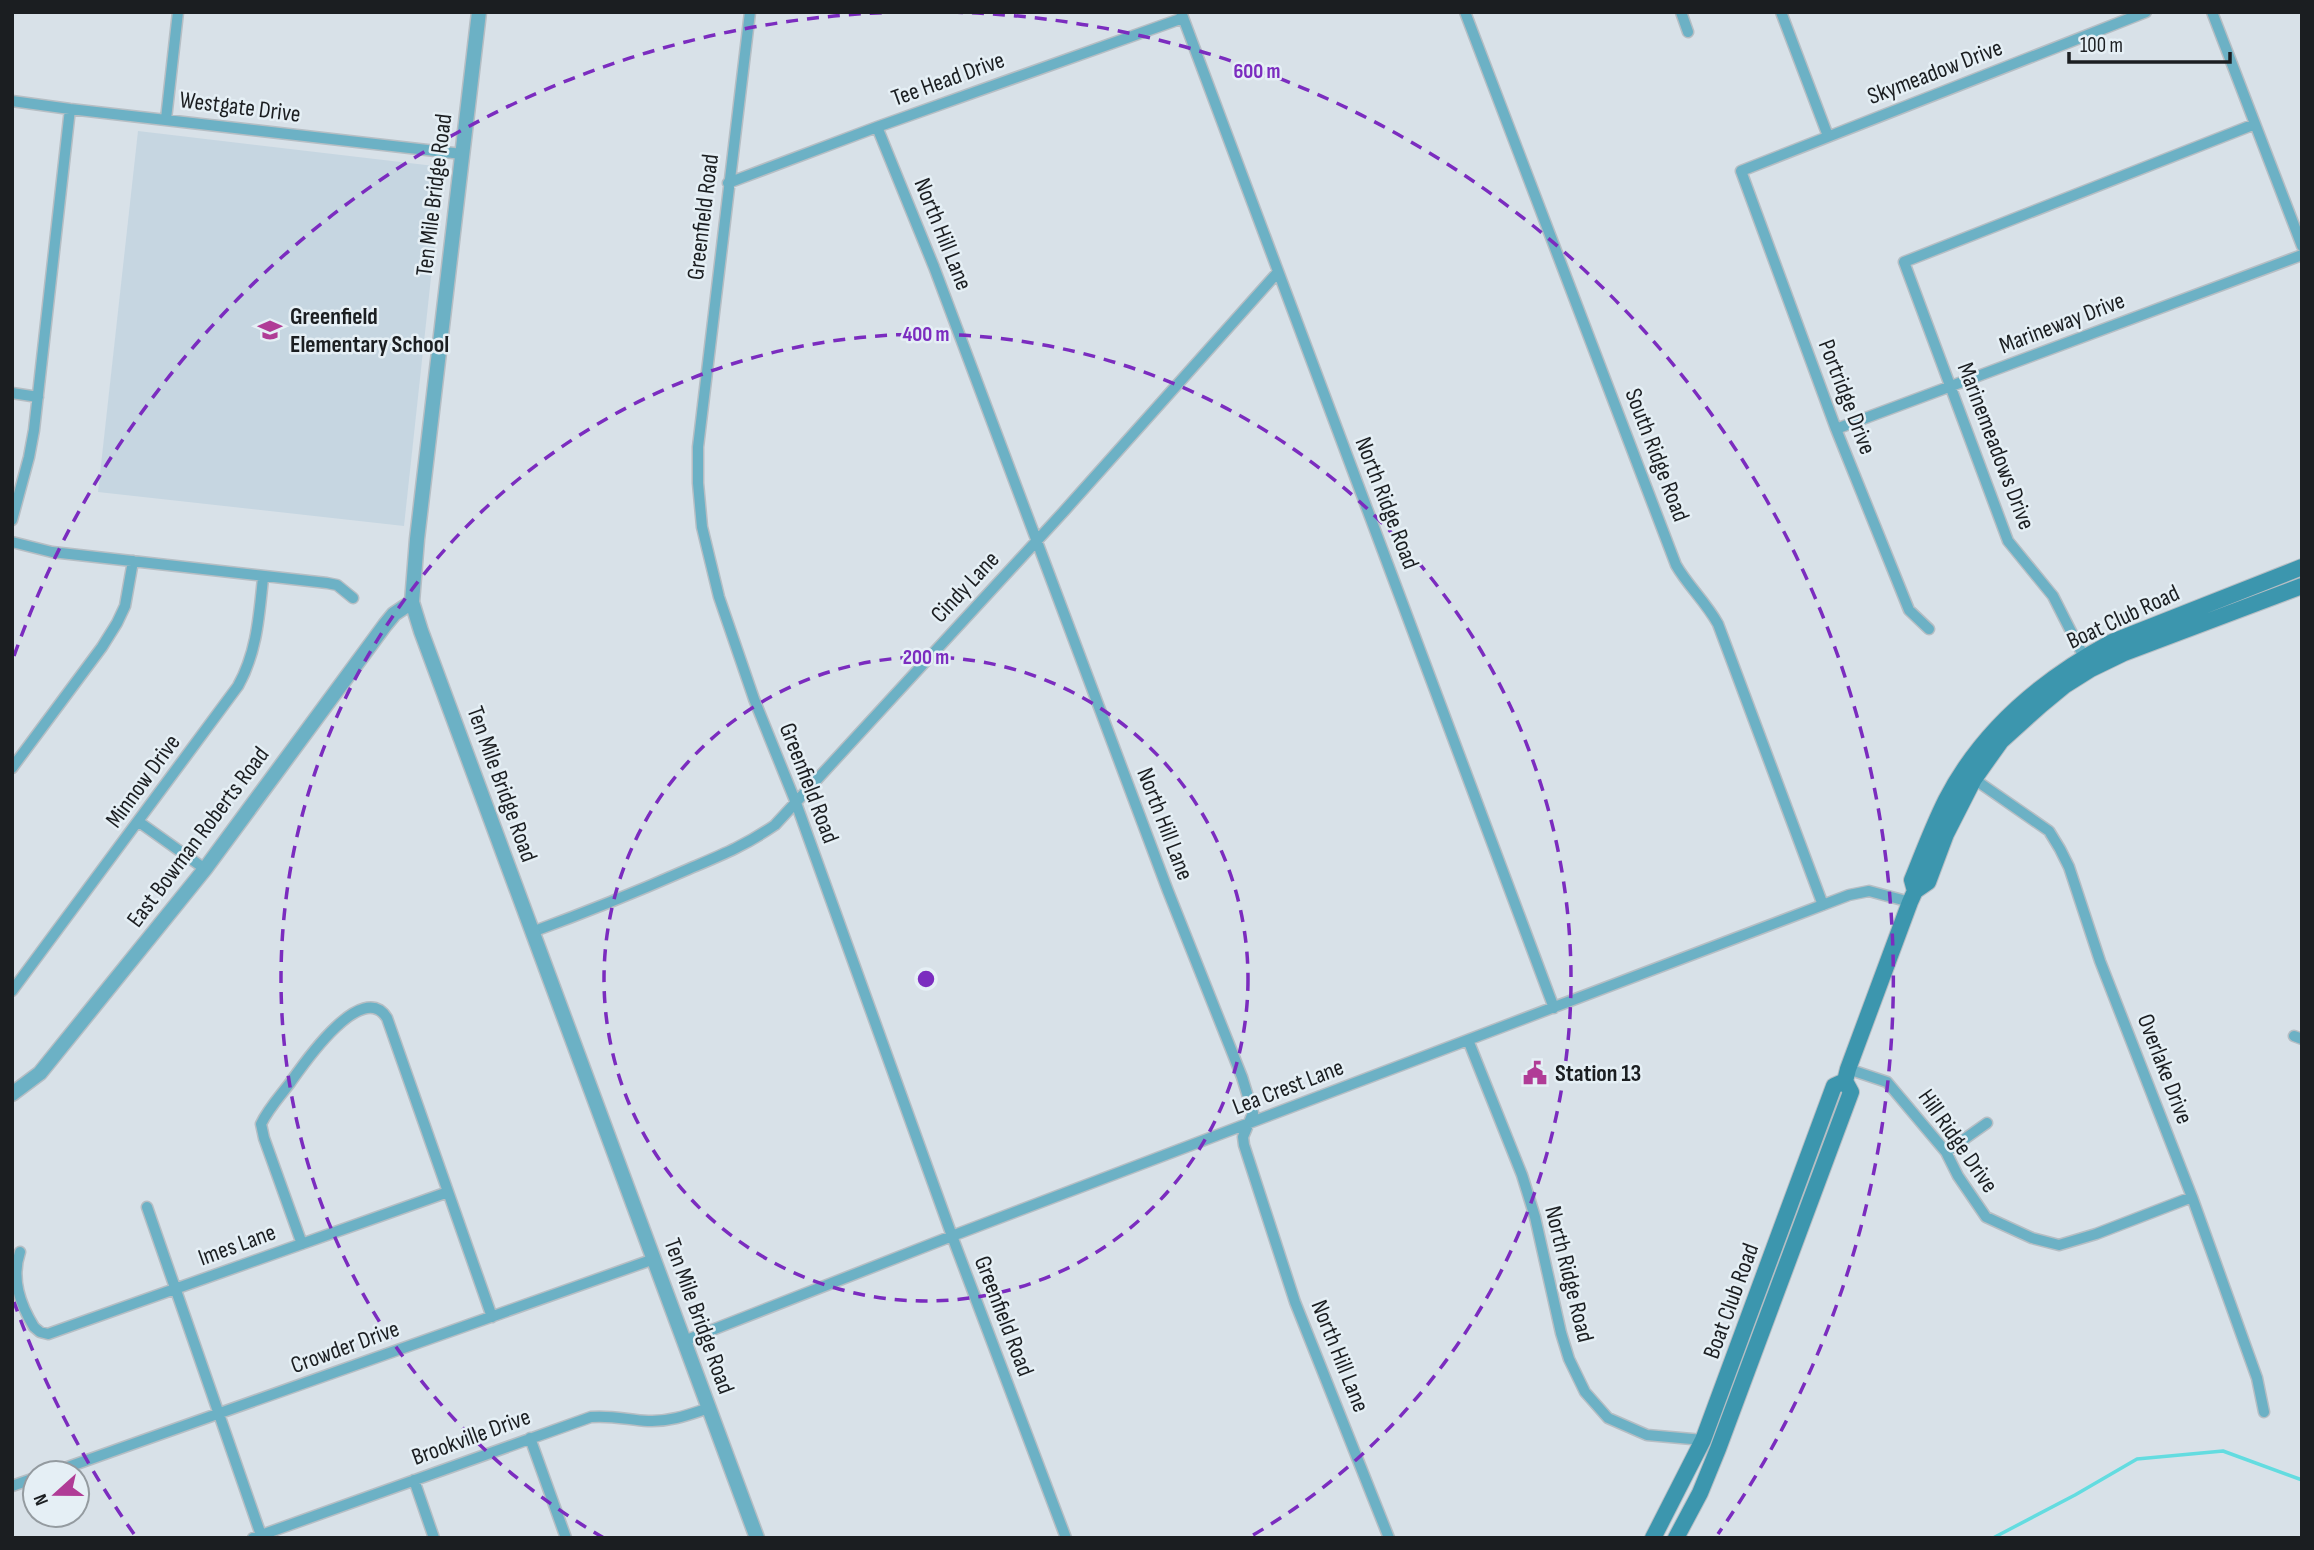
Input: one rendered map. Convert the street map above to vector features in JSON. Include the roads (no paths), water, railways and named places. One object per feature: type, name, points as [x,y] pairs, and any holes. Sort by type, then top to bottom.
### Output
[{"type":"main road","name":"Boat Club Road","points":[[1913,897],[1928,883],[1946,834],[1974,779],[2001,741],[2087,663],[2122,638],[2302,567]]},
{"type":"main road","name":"Boat Club Road","points":[[1653,1538],[1703,1440],[1834,1086],[1847,1075],[1913,897],[1912,880],[1947,799],[1964,771],[1990,736],[2044,684],[2087,663],[2124,653],[2302,586]]},
{"type":"main road","name":"Boat Club Road","points":[[1676,1538],[1700,1493],[1718,1449],[1851,1092],[1847,1075]]},
{"type":"street","points":[[166,119],[178,12]]},
{"type":"street","name":"Ten Mile Bridge Road","points":[[479,12],[422,482],[412,601],[757,1538]]},
{"type":"street","name":"Greenfield Road","points":[[750,12],[698,447],[702,527],[719,597],[754,699],[796,803],[952,1236],[1066,1538]]},
{"type":"street","name":"South Ridge Road","points":[[1465,12],[1676,565],[1681,575],[1708,606],[1718,624],[1823,905]]},
{"type":"street","points":[[1681,12],[1688,32]]},
{"type":"street","points":[[1782,12],[1829,136]]},
{"type":"street","name":"Skymeadow Drive","points":[[1741,171],[2146,12]]},
{"type":"street","points":[[2212,12],[2302,246]]},
{"type":"street","name":"Tee Head Drive","points":[[728,183],[1182,15]]},
{"type":"street","name":"North Ridge Road","points":[[1182,15],[1554,1008]]},
{"type":"street","name":"Westgate Drive","points":[[12,100],[462,154]]},
{"type":"street","points":[[12,520],[29,457],[38,397],[70,109]]},
{"type":"street","name":"Marinemeadows Drive","points":[[2087,663],[2053,596],[2008,541],[1904,262],[2255,124]]},
{"type":"street","name":"North Hill Lane","points":[[877,127],[934,267],[1168,891],[1242,1077],[1253,1113],[1243,1137],[1244,1144],[1295,1302],[1389,1538]]},
{"type":"street","name":"Portridge Drive","points":[[1741,171],[1836,429],[1909,610],[1929,629]]},
{"type":"street","name":"Marineway Drive","points":[[1836,429],[2302,254]]},
{"type":"street","name":"Cindy Lane","points":[[533,932],[606,905],[727,854],[775,825],[1036,542],[1278,272]]},
{"type":"street","points":[[12,393],[38,397]]},
{"type":"street","points":[[12,542],[52,552],[337,585],[353,598]]},
{"type":"street","points":[[12,768],[117,623],[125,606],[133,561]]},
{"type":"street","name":"Minnow Drive","points":[[12,991],[226,704],[246,671],[258,634],[263,578]]},
{"type":"street","name":"East Bowman Roberts Road","points":[[12,1094],[40,1073],[205,869],[385,625],[394,614],[412,601]]},
{"type":"street","name":"Overlake Drive","points":[[1974,779],[2049,831],[2069,867],[2100,961],[2192,1197],[2257,1378],[2264,1412]]},
{"type":"street","points":[[139,822],[205,869]]},
{"type":"street","name":"Lea Crest Lane","points":[[684,1341],[952,1236],[1850,895],[1869,891],[1913,897]]},
{"type":"street","points":[[302,1244],[261,1124],[316,1047],[338,1023],[366,1009],[379,1011],[387,1018],[492,1317]]},
{"type":"street","name":"North Ridge Road","points":[[1468,1040],[1522,1175],[1535,1216],[1561,1333],[1569,1359],[1585,1392],[1608,1418],[1637,1431],[1647,1435],[1703,1440]]},
{"type":"street","name":"Hill Ridge Drive","points":[[1847,1075],[1887,1082],[1946,1152],[1958,1176],[1986,1217],[2032,1238],[2059,1245],[2096,1234],[2192,1197]]},
{"type":"street","points":[[1946,1152],[1987,1124]]},
{"type":"street","name":"Imes Lane","points":[[20,1252],[15,1272],[16,1284],[29,1319],[44,1334],[448,1192]]},
{"type":"street","points":[[147,1207],[240,1473],[258,1537]]},
{"type":"street","name":"Crowder Drive","points":[[91,1459],[654,1259]]},
{"type":"street","name":"Brookville Drive","points":[[258,1537],[591,1417],[664,1421],[709,1408]]},
{"type":"street","points":[[530,1438],[566,1538]]},
{"type":"street","points":[[414,1480],[433,1538]]},
{"type":"waterway","points":[[1993,1538],[2137,1459],[2223,1451],[2302,1480]]},
{"type":"place","name":"Greenfield Elementary School","points":[[270,330]]},
{"type":"place","name":"Station 13","points":[[1535,1073]]}]
